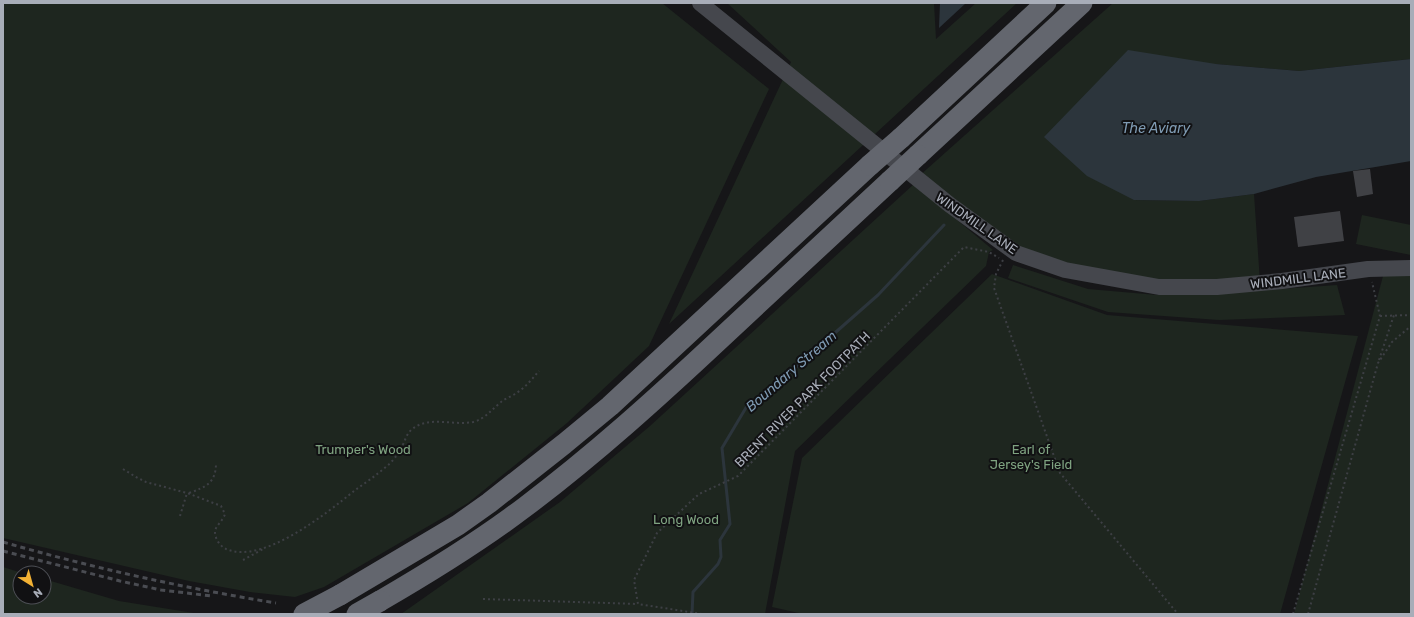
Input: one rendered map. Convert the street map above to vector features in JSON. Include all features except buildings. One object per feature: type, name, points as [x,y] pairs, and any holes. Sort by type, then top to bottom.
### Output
[{"type":"highway","points":[[304,614],[340,595],[458,525],[489,503],[564,444],[610,406],[1046,3]]},
{"type":"highway","points":[[357,614],[431,571],[491,532],[582,462],[682,374],[1082,3]]},
{"type":"main road","name":"WINDMILL LANE","points":[[700,3],[950,205],[1016,252],[1065,270],[1159,287],[1224,286],[1282,281],[1368,269],[1411,268]]},
{"type":"path","name":"BRENT RIVER PARK FOOTPATH","points":[[638,604],[634,580],[657,533],[699,494],[738,476],[964,247],[989,252],[1004,261],[996,274],[994,288],[1060,473],[1178,614]]},
{"type":"path","points":[[1293,614],[1380,316],[1368,269]]},
{"type":"path","points":[[1308,614],[1378,363],[1394,315]]},
{"type":"path","points":[[1380,316],[1411,315]]},
{"type":"path","points":[[1378,363],[1392,342],[1411,326]]},
{"type":"path","points":[[243,560],[311,524],[387,466],[400,450],[411,430],[423,424],[437,421],[465,422],[481,419],[499,403],[521,390],[540,371]]},
{"type":"path","points":[[188,493],[206,487],[210,483],[215,473],[216,463]]},
{"type":"path","points":[[123,469],[136,478],[146,482],[188,493],[221,506],[225,514],[224,518],[215,529],[214,533],[222,548],[242,552],[270,545]]},
{"type":"path","points":[[180,516],[188,493]]},
{"type":"path","points":[[483,599],[638,604],[702,614]]},
{"type":"green space","name":"Trumper's Wood","points":[[3,3],[662,3],[769,89],[649,346],[567,423],[468,503],[324,587],[295,597],[250,592],[189,581],[3,538]]},
{"type":"green space","points":[[727,3],[934,3],[936,39],[976,3],[1017,3],[669,324],[791,62]]},
{"type":"green space","points":[[1113,3],[1411,3],[1411,59],[1299,71],[1216,64],[1134,200],[1199,201],[1254,194],[1260,282],[1158,284],[1079,268],[1018,247],[918,177]]},
{"type":"green space","name":"Long Wood","points":[[914,184],[993,250],[989,252],[986,266],[795,451],[765,614],[401,614],[560,502],[650,426]]},
{"type":"green space","points":[[1362,215],[1411,225],[1411,255],[1356,244]]},
{"type":"green space","points":[[1013,265],[1088,289],[1157,295],[1227,293],[1337,285],[1345,315],[1219,320],[1108,312],[1008,278]]},
{"type":"green space","name":"Earl of Jersey's Field","points":[[992,274],[1107,315],[1358,336],[1280,614],[803,614],[772,607],[802,458]]},
{"type":"green space","points":[[1383,276],[1411,276],[1411,614],[1294,614]]},
{"type":"green space","points":[[3,567],[12,570],[12,605],[52,605],[52,581],[119,601],[200,614],[3,614]]},
{"type":"water","points":[[940,3],[966,3],[939,28]]},
{"type":"water","name":"The Aviary","points":[[1128,50],[1216,64],[1299,71],[1411,59],[1411,161],[1316,177],[1254,194],[1199,201],[1134,200],[1087,176],[1044,137]]},
{"type":"waterway","name":"Boundary Stream","points":[[692,614],[693,592],[718,564],[721,557],[720,540],[730,524],[722,448],[747,406],[770,390],[878,295],[944,225]]},
{"type":"railway","points":[[3,542],[139,577],[276,603]]},
{"type":"railway","points":[[3,551],[161,590],[212,596]]}]
